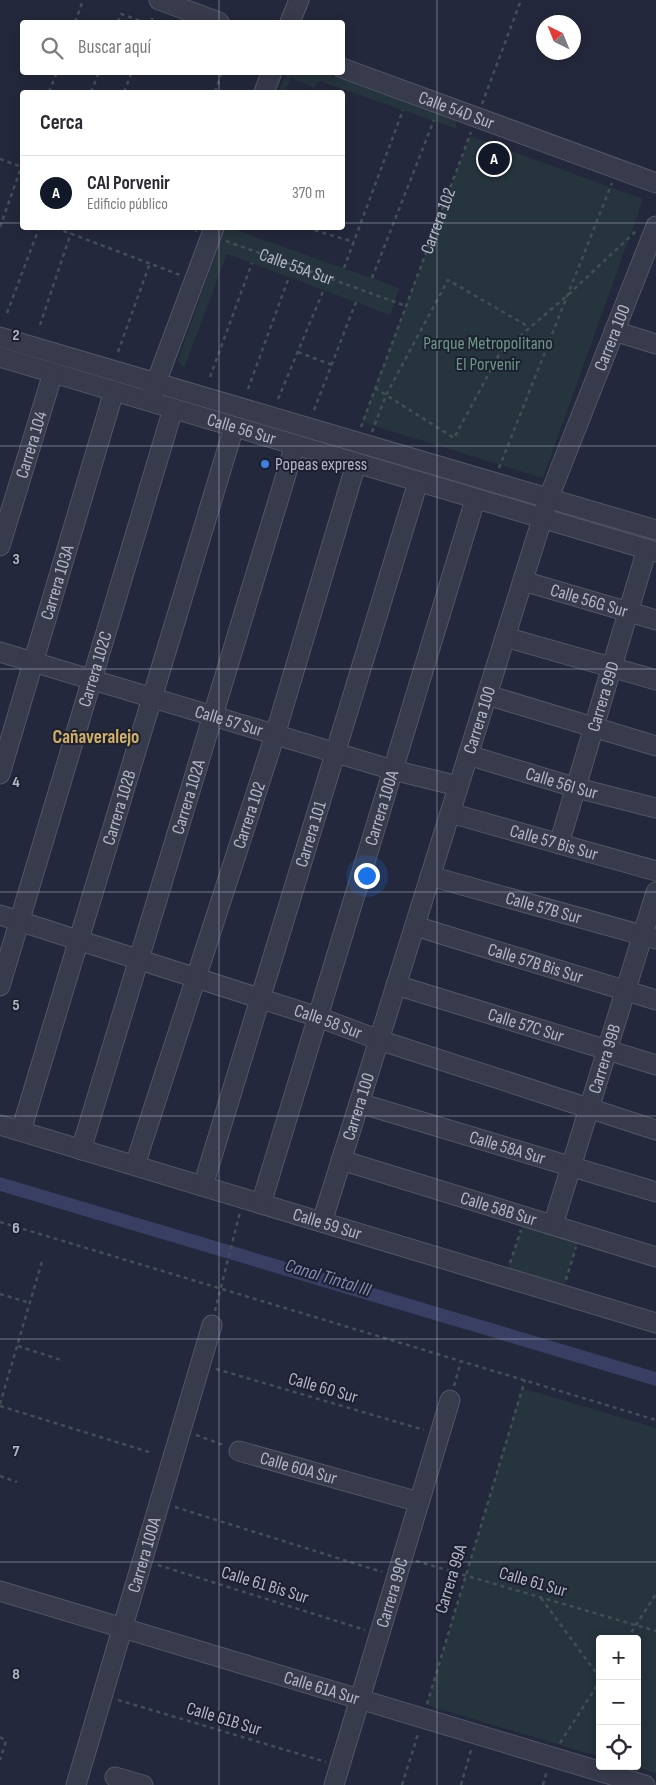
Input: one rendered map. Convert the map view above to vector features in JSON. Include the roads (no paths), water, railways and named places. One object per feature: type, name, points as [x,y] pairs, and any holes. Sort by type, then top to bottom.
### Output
[{"type":"street","points":[[291,20],[299,0]]},
{"type":"street","points":[[156,8],[210,20]]},
{"type":"street","name":"Calle 54D Sur","points":[[345,69],[656,183]]},
{"type":"street","points":[[265,90],[271,75]]},
{"type":"street","name":"Carrera 100","points":[[322,1222],[549,497],[656,227]]},
{"type":"street","points":[[149,402],[212,232]]},
{"type":"street","points":[[614,331],[656,344]]},
{"type":"street","name":"Calle 56 Sur","points":[[0,337],[656,530]]},
{"type":"street","name":"Calle 56 Sur","points":[[0,357],[475,500],[652,551]]},
{"type":"street","name":"Carrera 104","points":[[0,546],[53,373]]},
{"type":"street","name":"Carrera 103A","points":[[0,774],[114,391]]},
{"type":"street","name":"Carrera 102C","points":[[0,986],[173,409]]},
{"type":"street","name":"Carrera 102B","points":[[21,1131],[234,427]]},
{"type":"street","name":"Carrera 102A","points":[[82,1150],[295,445]]},
{"type":"street","name":"Carrera 102","points":[[135,1166],[275,735],[356,464]]},
{"type":"street","name":"Carrera 101","points":[[203,1186],[418,482]]},
{"type":"street","name":"Carrera 100A","points":[[261,1204],[475,500]]},
{"type":"street","name":"Carrera 99D","points":[[560,844],[629,611],[652,551]]},
{"type":"street","name":"Calle 56G Sur","points":[[523,581],[656,620]]},
{"type":"street","points":[[505,637],[656,680]]},
{"type":"street","name":"Calle 57 Sur","points":[[0,652],[393,770],[458,786]]},
{"type":"street","points":[[487,695],[594,729],[656,746]]},
{"type":"street","name":"Calle 56I Sur","points":[[468,755],[576,788],[656,808]]},
{"type":"street","name":"Calle 57 Bis Sur","points":[[450,812],[656,871]]},
{"type":"street","name":"Calle 57B Sur","points":[[430,876],[649,938]]},
{"type":"street","name":"Carrera 99B","points":[[552,1225],[626,990],[649,938],[656,892]]},
{"type":"street","name":"Calle 58 Sur","points":[[0,915],[318,1017],[379,1040],[656,1130]]},
{"type":"street","name":"Calle 57B Bis Sur","points":[[415,926],[656,1000]]},
{"type":"street","name":"Calle 57C Sur","points":[[396,984],[656,1065]]},
{"type":"street","name":"Calle 58A Sur","points":[[359,1103],[656,1192]]},
{"type":"street","name":"Calle 59 Sur","points":[[0,1125],[656,1323]]},
{"type":"street","name":"Calle 58B Sur","points":[[341,1160],[656,1257]]},
{"type":"street","name":"Carrera 100A","points":[[76,1785],[212,1324]]},
{"type":"street","name":"Carrera 99C","points":[[334,1785],[450,1400]]},
{"type":"street","name":"Calle 60A Sur","points":[[239,1451],[419,1502]]},
{"type":"street","name":"Calle 61A Sur","points":[[0,1591],[645,1785]]},
{"type":"street","points":[[115,1777],[144,1785]]},
{"type":"water","name":"Canal Tintal III","points":[[0,1177],[656,1372],[656,1386],[0,1191]]},
{"type":"place","name":"CAI Porvenir","points":[[494,159]]},
{"type":"place","name":"Popeas express","points":[[265,464]]},
{"type":"district","name":"Cañaveralejo","points":[[96,737]]},
{"type":"park label","name":"Parque Metropolitano El Porvenir","points":[[488,353]]}]
